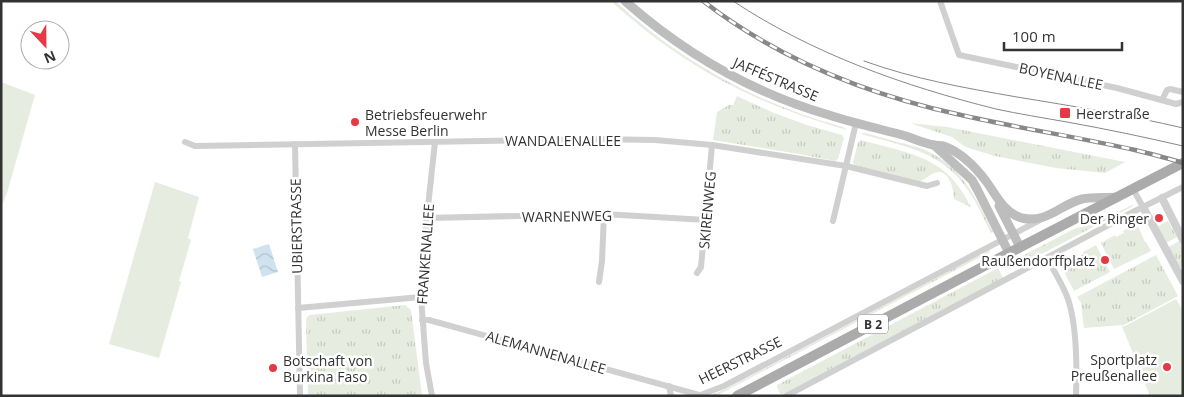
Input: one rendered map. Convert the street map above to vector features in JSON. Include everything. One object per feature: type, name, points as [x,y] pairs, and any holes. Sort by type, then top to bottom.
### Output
[{"type":"main road","name":"JAFFÉSTRASSE","points":[[625,1],[672,40],[728,74],[795,104],[935,146],[944,146],[957,153],[979,173],[1008,211],[1017,216],[1033,219],[1045,217]]},
{"type":"main road","name":"JAFFÉSTRASSE","points":[[935,146],[972,180],[1009,253]]},
{"type":"main road","name":"HEERSTRASSE","points":[[737,396],[1183,163]]},
{"type":"main road","name":"JAFFÉSTRASSE","points":[[994,194],[1020,247]]},
{"type":"main road","name":"HEERSTRASSE","points":[[1045,217],[1083,199],[1116,197]]},
{"type":"street","name":"BOYENALLEE","points":[[940,1],[959,55],[1116,88],[1176,104],[1183,102]]},
{"type":"street","points":[[1162,100],[1167,90],[1183,92]]},
{"type":"street","points":[[833,221],[856,123]]},
{"type":"street","name":"WANDALENALLEE","points":[[185,142],[195,146],[594,138],[655,140],[712,145],[846,166],[927,186],[937,183]]},
{"type":"street","name":"FRANKENALLEE","points":[[432,396],[426,362],[421,297],[423,253],[435,142]]},
{"type":"street","name":"UBIERSTRASSE","points":[[295,144],[300,396]]},
{"type":"street","name":"SKIRENWEG","points":[[697,273],[701,267],[712,145]]},
{"type":"street","points":[[786,396],[1183,187]]},
{"type":"street","points":[[1134,189],[1183,281]]},
{"type":"street","points":[[1162,198],[1183,240]]},
{"type":"street","points":[[599,282],[602,262],[604,214]]},
{"type":"street","name":"WARNENWEG","points":[[427,218],[604,214],[706,220]]},
{"type":"street","name":"HEERSTRASSE","points":[[698,395],[724,386],[1045,217]]},
{"type":"street","points":[[1009,253],[1013,258],[1025,265],[1035,264]]},
{"type":"street","points":[[1047,258],[1068,297],[1072,310],[1077,378],[1076,396]]},
{"type":"street","points":[[298,308],[421,297]]},
{"type":"street","name":"ALEMANNENALLEE","points":[[422,320],[429,320],[698,395]]},
{"type":"street","points":[[669,386],[671,396]]},
{"type":"green space","points":[[611,1],[615,1],[666,43],[721,78],[780,106],[847,130],[781,108],[721,80],[665,45]]},
{"type":"green space","points":[[1,82],[35,95],[1,208]]},
{"type":"green space","points":[[737,96],[774,113],[842,135],[844,138],[838,159],[835,161],[713,140],[717,112],[729,105],[733,105]]},
{"type":"green space","points":[[910,123],[947,127],[1125,162],[1105,173],[1056,168],[995,156],[972,149],[964,146],[952,137]]},
{"type":"green space","points":[[864,133],[923,149],[948,164],[966,183],[993,232],[991,233],[969,191],[955,174],[944,165],[918,151],[861,134]]},
{"type":"green space","points":[[861,140],[905,152],[936,165],[957,184],[971,207],[954,199],[950,180],[943,173],[934,173],[919,181],[857,166],[853,163],[858,142]]},
{"type":"green space","points":[[155,182],[199,197],[188,238],[191,240],[179,281],[181,282],[159,358],[109,344]]},
{"type":"green space","points":[[1132,205],[1034,258],[1027,259],[1022,257],[1076,228],[1094,224]]},
{"type":"green space","points":[[1168,221],[1177,237],[1166,243],[1158,226]]},
{"type":"green space","points":[[1137,224],[1151,251],[1114,269],[1101,243],[1115,235],[1116,237],[1124,233],[1123,231]]},
{"type":"green space","points":[[1179,241],[1183,248],[1183,265],[1180,268],[1169,247]]},
{"type":"green space","points":[[1096,245],[1110,272],[1074,291],[1060,264],[1083,254],[1083,252]]},
{"type":"green space","points":[[989,250],[990,252],[718,395],[709,396],[726,389]]},
{"type":"green space","points":[[1156,255],[1178,296],[1124,325],[1084,328],[1081,303],[1077,297]]},
{"type":"green space","points":[[998,268],[1003,278],[780,394],[777,385]]},
{"type":"green space","points":[[1176,299],[1183,311],[1183,396],[1150,396],[1122,326]]},
{"type":"green space","points":[[405,305],[411,310],[422,396],[308,396],[307,317],[310,315]]},
{"type":"water","points":[[269,244],[278,272],[262,277],[253,249]]},
{"type":"tram line","points":[[733,1],[763,20],[827,52],[893,79],[927,90],[996,109],[1111,130],[1183,146]]},
{"type":"tram line","points":[[864,61],[940,82],[1183,128]]},
{"type":"railway","points":[[703,1],[732,22],[793,57],[826,72],[892,97],[961,115],[1135,150],[1183,163]]},
{"type":"place","name":"Heerstraße","points":[[1065,113]]},
{"type":"place","name":"Betriebsfeuerwehr Messe Berlin","points":[[355,122]]},
{"type":"place","name":"Der Ringer","points":[[1159,218]]},
{"type":"place","name":"Raußendorffplatz","points":[[1105,260]]},
{"type":"place","name":"Sportplatz Preußenallee","points":[[1167,367]]},
{"type":"place","name":"Botschaft von Burkina Faso","points":[[273,368]]}]
